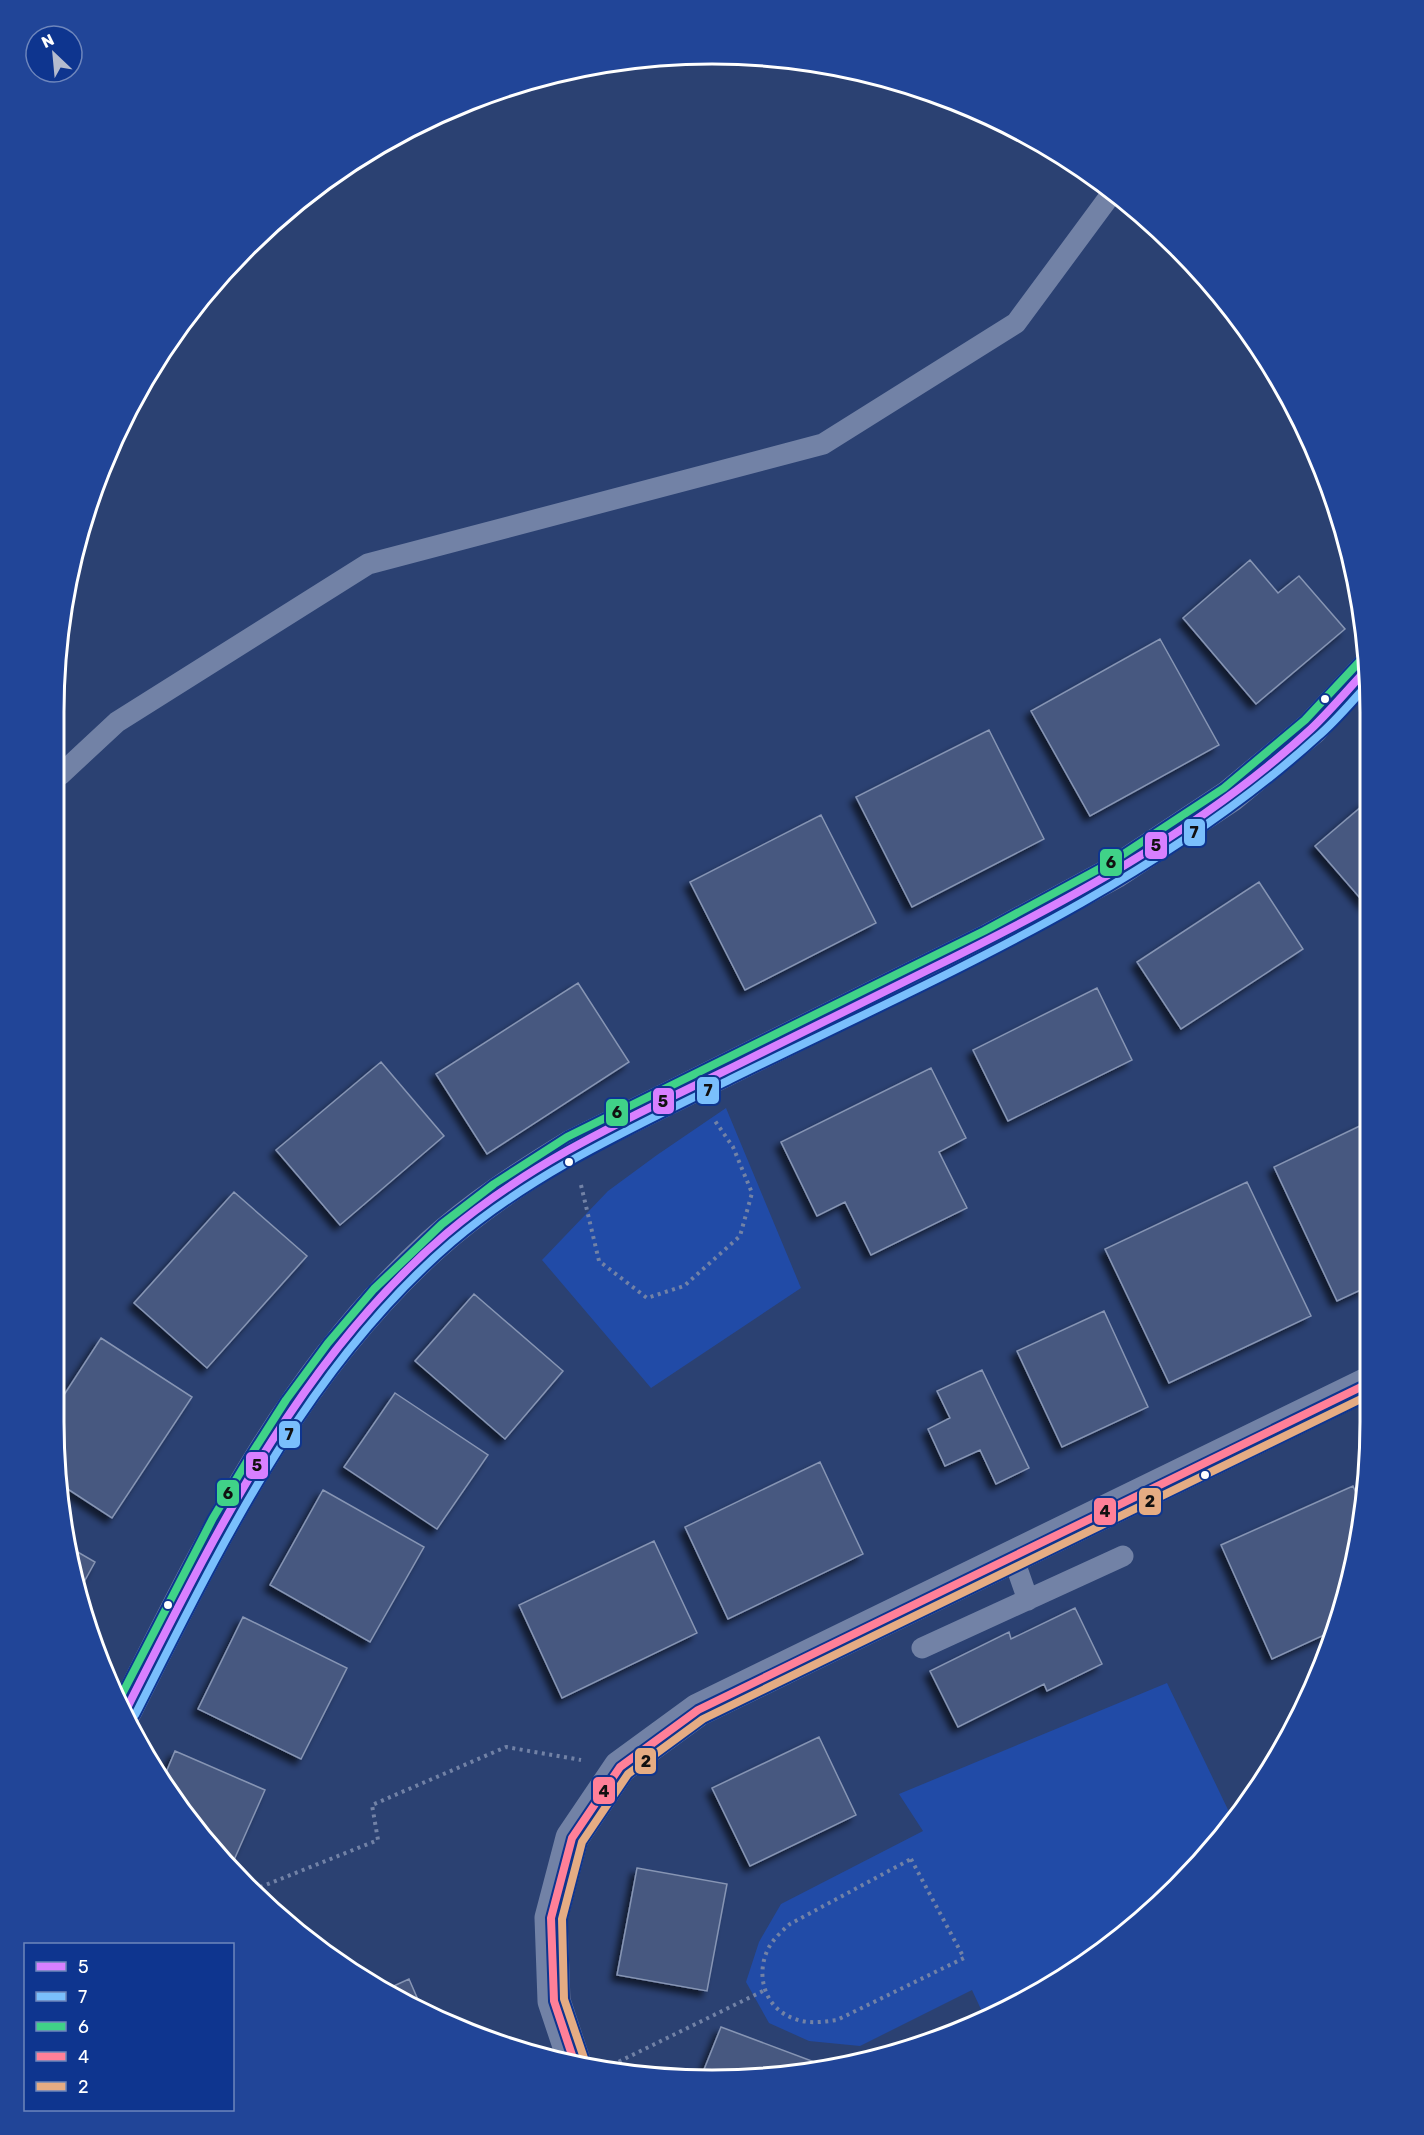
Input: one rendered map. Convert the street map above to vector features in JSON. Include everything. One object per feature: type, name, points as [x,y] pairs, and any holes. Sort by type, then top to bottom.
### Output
[{"type":"street","points":[[129,1704],[214,1536],[281,1425],[316,1376],[391,1286],[432,1246],[475,1210],[522,1176],[572,1146],[989,940],[1115,872],[1230,796],[1312,728],[1358,678]]},
{"type":"street","points":[[572,2055],[554,2001],[551,1918],[572,1838],[620,1767],[698,1710],[1360,1387]]},
{"type":"lane","points":[[64,771],[117,722],[368,564],[823,444],[1016,323],[1107,199]]},
{"type":"lane","points":[[922,1648],[1123,1556]]},
{"type":"lane","points":[[1013,1557],[1028,1600]]},
{"type":"path","points":[[572,1146],[599,1261],[646,1298],[684,1286],[740,1236],[752,1193],[733,1147],[692,1086]]},
{"type":"path","points":[[260,1887],[378,1840],[372,1806],[506,1747],[620,1767]]},
{"type":"path","points":[[911,1859],[964,1958],[837,2020],[815,2022],[796,2020],[782,2013],[771,2003],[765,1990],[762,1977],[764,1962],[769,1948],[784,1929],[911,1859]]},
{"type":"path","points":[[616,2063],[765,1990]]},
{"type":"shaded area","points":[[726,1108],[801,1288],[651,1388],[542,1260],[608,1191]]},
{"type":"shaded area","points":[[1167,1683],[1229,1812],[1199,1850],[1139,1910],[1072,1961],[998,2004],[982,2011],[972,1990],[860,2046],[809,2041],[769,2023],[746,1982],[759,1942],[781,1904],[923,1831],[899,1794]]},
{"type":"building","points":[[1250,560],[1278,593],[1299,576],[1345,629],[1256,704],[1183,618]]},
{"type":"building","points":[[1160,639],[1219,745],[1090,816],[1031,711]]},
{"type":"building","points":[[989,730],[1044,839],[912,907],[856,797]]},
{"type":"building","points":[[1360,808],[1360,898],[1315,846]]},
{"type":"building","points":[[821,815],[876,923],[745,990],[690,882]]},
{"type":"building","points":[[1259,882],[1303,949],[1181,1029],[1137,962]]},
{"type":"building","points":[[578,983],[629,1062],[487,1154],[436,1074]]},
{"type":"building","points":[[1097,988],[1132,1060],[1008,1121],[973,1050]]},
{"type":"building","points":[[381,1062],[444,1136],[340,1225],[276,1150]]},
{"type":"building","points":[[931,1068],[966,1138],[939,1152],[967,1208],[871,1255],[845,1202],[817,1216],[781,1142]]},
{"type":"building","points":[[1360,1126],[1360,1290],[1337,1301],[1274,1167]]},
{"type":"building","points":[[1247,1182],[1311,1316],[1169,1383],[1105,1249]]},
{"type":"building","points":[[234,1192],[307,1256],[207,1368],[134,1303]]},
{"type":"building","points":[[474,1294],[563,1371],[505,1439],[415,1361]]},
{"type":"building","points":[[1104,1311],[1148,1407],[1062,1447],[1017,1351]]},
{"type":"building","points":[[101,1338],[192,1397],[112,1518],[68,1489],[64,1395]]},
{"type":"building","points":[[982,1370],[1029,1468],[996,1484],[980,1450],[945,1466],[928,1429],[950,1418],[937,1391]]},
{"type":"building","points":[[395,1393],[488,1455],[437,1529],[344,1467]]},
{"type":"building","points":[[820,1462],[863,1554],[728,1619],[685,1527]]},
{"type":"building","points":[[1353,1486],[1356,1492],[1347,1549],[1323,1635],[1272,1659],[1221,1545]]},
{"type":"building","points":[[323,1490],[424,1547],[370,1642],[270,1585]]},
{"type":"building","points":[[654,1541],[697,1633],[562,1698],[519,1605]]},
{"type":"building","points":[[78,1552],[95,1562],[85,1581]]},
{"type":"building","points":[[1075,1608],[1102,1664],[1047,1691],[1044,1684],[958,1727],[930,1671],[1009,1632],[1011,1639]]},
{"type":"building","points":[[243,1617],[347,1668],[301,1759],[198,1709]]},
{"type":"building","points":[[819,1737],[856,1815],[750,1866],[712,1788]]},
{"type":"building","points":[[175,1751],[265,1790],[234,1860],[198,1817],[167,1771]]},
{"type":"building","points":[[637,1868],[727,1884],[707,1991],[617,1975]]},
{"type":"building","points":[[409,1979],[418,2000],[393,1986]]},
{"type":"building","points":[[721,2027],[814,2062],[754,2069],[704,2070]]},
{"type":"transit line","name":"6","points":[[123,1692],[213,1518],[286,1400],[328,1343],[374,1289],[442,1224],[494,1184],[567,1137],[984,931],[1110,863],[1224,788],[1305,720],[1357,664]]},
{"type":"transit line","name":"5","points":[[129,1704],[226,1518],[302,1395],[346,1338],[393,1284],[446,1234],[514,1184],[585,1141],[980,944],[1129,862],[1177,832],[1268,766],[1311,729],[1358,678]]},
{"type":"transit line","name":"7","points":[[135,1715],[235,1524],[271,1462],[310,1402],[353,1345],[400,1291],[452,1242],[484,1216],[518,1193],[587,1152],[1037,928],[1112,885],[1184,840],[1253,791],[1324,731],[1359,694]]},
{"type":"transit line","name":"4","points":[[572,2055],[554,2001],[551,1918],[572,1838],[620,1767],[698,1710],[1360,1387]]},
{"type":"transit line","name":"2","points":[[584,2057],[564,1999],[562,1919],[582,1842],[628,1774],[703,1719],[1360,1399]]}]
